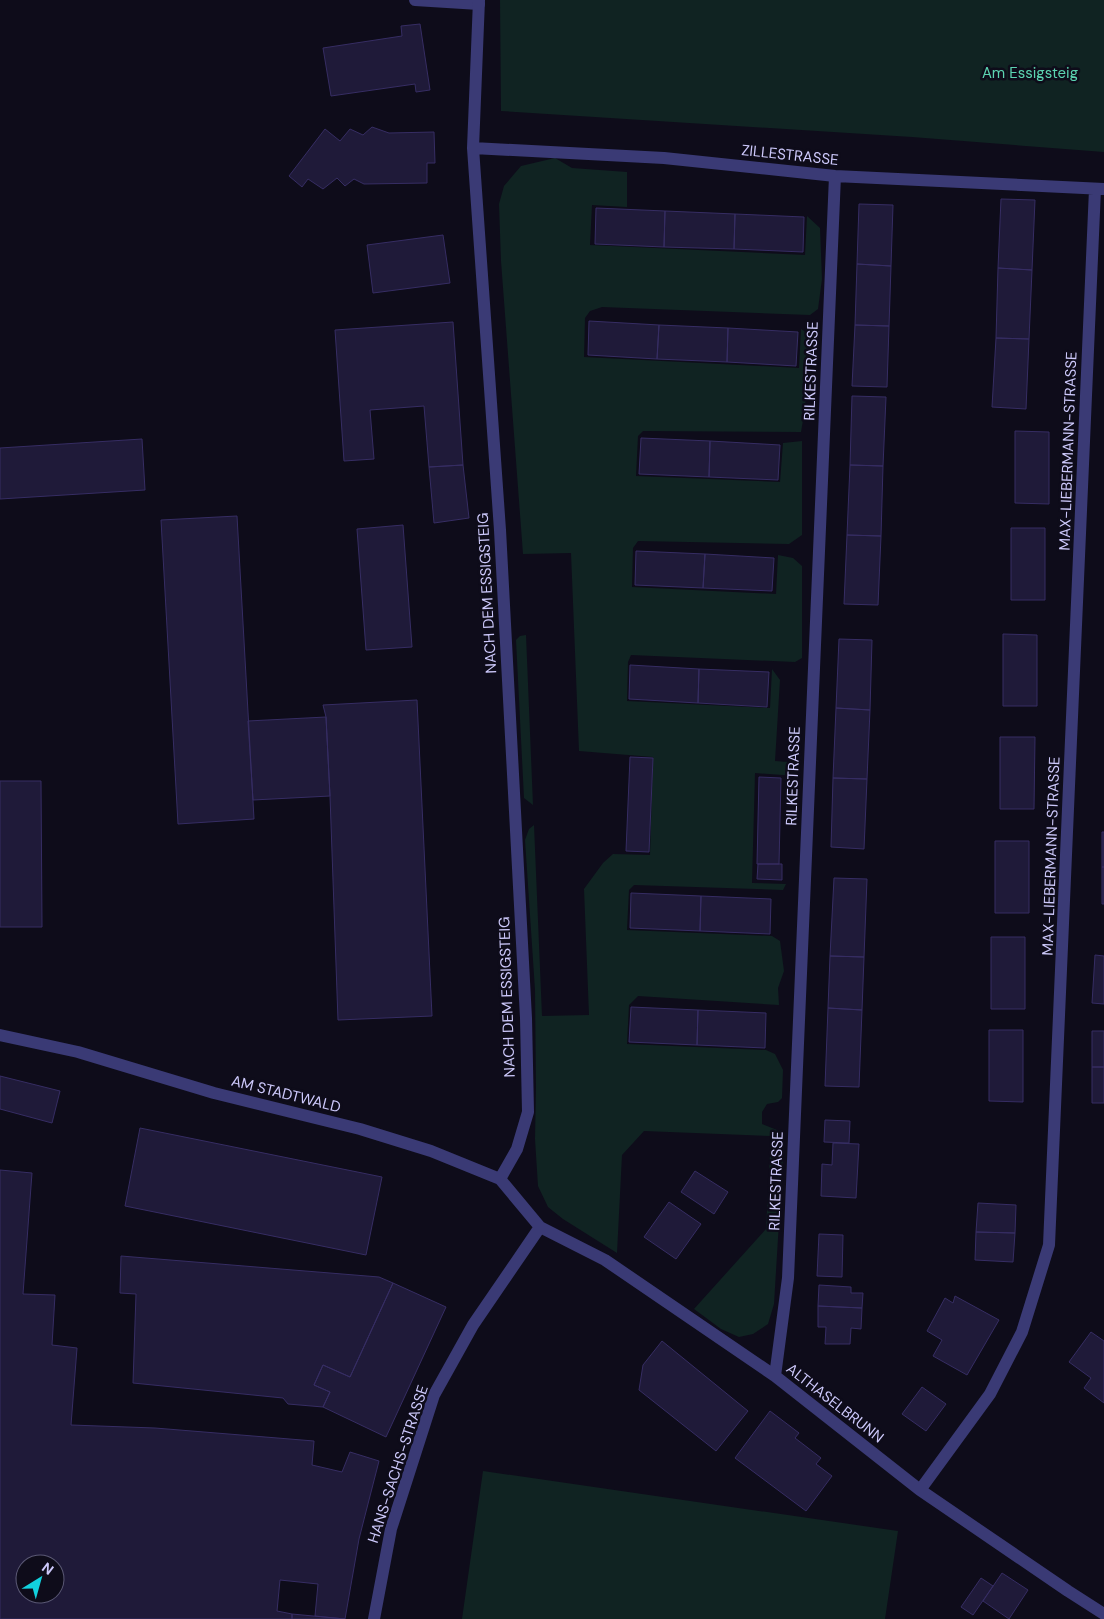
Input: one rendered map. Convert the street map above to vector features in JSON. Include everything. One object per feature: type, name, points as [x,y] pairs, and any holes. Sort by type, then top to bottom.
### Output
[{"type":"street","points":[[415,0],[479,2]]},
{"type":"street","name":"NACH DEM ESSIGSTEIG","points":[[479,2],[472,148],[500,530],[526,1018],[528,1112],[517,1149],[500,1179]]},
{"type":"street","name":"ZILLESTRASSE","points":[[472,148],[664,158],[835,176],[1100,189]]},
{"type":"street","name":"RILKESTRASSE","points":[[774,1376],[788,1268],[835,176]]},
{"type":"street","name":"MAX-LIEBERMANN-STRASSE","points":[[920,1490],[990,1394],[1022,1332],[1049,1245],[1100,189]]},
{"type":"street","name":"AM STADTWALD","points":[[0,1035],[78,1052],[214,1093],[360,1129],[431,1151],[500,1179],[540,1227]]},
{"type":"street","name":"ALTHASELBRUNN","points":[[540,1227],[605,1260],[774,1376],[920,1490],[1068,1592],[1104,1614]]},
{"type":"street","name":"HANS-SACHS-STRASSE","points":[[374,1619],[392,1529],[434,1395],[473,1325],[540,1227]]},
{"type":"green space","name":"Am Essigsteig","points":[[500,0],[1104,0],[1104,152],[912,137],[501,111]]},
{"type":"green space","points":[[555,158],[572,168],[627,172],[627,207],[592,205],[590,245],[805,255],[807,216],[820,228],[822,279],[818,309],[810,315],[602,307],[590,311],[585,318],[584,357],[799,368],[801,329],[810,335],[805,408],[801,432],[643,431],[638,436],[636,476],[780,482],[783,443],[802,441],[802,535],[789,544],[638,541],[633,548],[632,587],[776,594],[778,555],[793,558],[802,566],[802,658],[795,662],[631,655],[628,662],[627,701],[770,708],[772,669],[780,680],[775,761],[791,762],[797,776],[755,773],[752,883],[786,884],[783,890],[634,885],[629,890],[627,930],[772,936],[780,941],[784,971],[778,988],[779,1005],[638,996],[629,1005],[627,1044],[766,1050],[775,1054],[783,1070],[782,1098],[778,1102],[767,1104],[762,1112],[762,1124],[777,1130],[784,1140],[774,1304],[768,1324],[753,1334],[739,1337],[721,1329],[694,1309],[766,1229],[771,1136],[644,1131],[622,1155],[617,1253],[563,1219],[548,1207],[538,1186],[535,1139],[535,990],[525,840],[529,829],[534,825],[542,1016],[589,1015],[584,889],[603,863],[613,854],[650,855],[653,757],[579,751],[571,553],[523,554],[501,261],[499,204],[504,186],[521,166]]},
{"type":"green space","points":[[526,635],[533,805],[524,798],[516,640],[520,636]]},
{"type":"green space","points":[[483,1471],[898,1531],[885,1619],[462,1619]]},
{"type":"building","points":[[420,24],[430,90],[416,92],[415,84],[331,96],[323,48],[402,36],[401,26]]},
{"type":"building","points":[[372,127],[389,133],[434,132],[435,163],[427,163],[427,183],[364,184],[354,179],[345,186],[337,178],[323,189],[308,179],[302,187],[289,176],[325,129],[340,141],[350,129],[363,135]]},
{"type":"building","points":[[1001,199],[1035,200],[1032,270],[998,268]]},
{"type":"building","points":[[859,204],[893,205],[891,266],[857,264]]},
{"type":"building","points":[[596,208],[665,211],[664,247],[595,244]]},
{"type":"building","points":[[665,211],[735,214],[734,249],[664,247]]},
{"type":"building","points":[[735,214],[804,217],[803,252],[734,249]]},
{"type":"building","points":[[443,235],[450,283],[373,293],[367,245]]},
{"type":"building","points":[[857,264],[891,266],[889,326],[855,325]]},
{"type":"building","points":[[998,268],[1032,270],[1029,339],[996,338]]},
{"type":"building","points":[[589,321],[659,325],[657,359],[588,355]]},
{"type":"building","points":[[453,322],[463,465],[429,467],[424,406],[370,410],[374,459],[344,461],[335,330]]},
{"type":"building","points":[[659,325],[728,328],[727,362],[657,359]]},
{"type":"building","points":[[855,325],[889,326],[887,387],[852,386]]},
{"type":"building","points":[[728,328],[798,332],[796,366],[727,362]]},
{"type":"building","points":[[996,338],[1029,339],[1026,409],[992,407]]},
{"type":"building","points":[[852,396],[886,397],[883,466],[850,465]]},
{"type":"building","points":[[1015,431],[1049,432],[1049,504],[1015,503]]},
{"type":"building","points":[[641,438],[710,441],[709,477],[639,474]]},
{"type":"building","points":[[142,439],[145,490],[0,499],[0,448]]},
{"type":"building","points":[[710,441],[780,445],[778,480],[709,477]]},
{"type":"building","points":[[463,465],[469,518],[434,523],[429,467]]},
{"type":"building","points":[[850,465],[883,466],[881,536],[847,535]]},
{"type":"building","points":[[237,516],[254,819],[178,824],[161,520]]},
{"type":"building","points":[[403,525],[412,647],[366,650],[357,529]]},
{"type":"building","points":[[1011,528],[1045,528],[1045,600],[1011,600]]},
{"type":"building","points":[[847,535],[881,536],[878,605],[844,604]]},
{"type":"building","points":[[636,551],[705,554],[703,588],[635,585]]},
{"type":"building","points":[[705,554],[774,558],[772,591],[703,588]]},
{"type":"building","points":[[1003,634],[1037,635],[1037,706],[1003,706]]},
{"type":"building","points":[[839,639],[872,640],[870,710],[836,708]]},
{"type":"building","points":[[630,665],[699,669],[698,703],[629,699]]},
{"type":"building","points":[[699,669],[769,672],[767,707],[698,703]]},
{"type":"building","points":[[417,700],[432,1016],[338,1020],[330,796],[326,717],[323,705]]},
{"type":"building","points":[[836,708],[870,710],[867,779],[833,778]]},
{"type":"building","points":[[326,717],[330,796],[253,800],[248,721]]},
{"type":"building","points":[[1000,737],[1035,737],[1034,809],[1000,809]]},
{"type":"building","points":[[630,757],[653,758],[649,852],[626,851]]},
{"type":"building","points":[[759,777],[781,778],[779,864],[757,864]]},
{"type":"building","points":[[833,778],[867,779],[864,849],[831,847]]},
{"type":"building","points":[[0,781],[41,781],[42,927],[0,927]]},
{"type":"building","points":[[1102,832],[1104,832],[1104,867],[1102,867]]},
{"type":"building","points":[[995,841],[1029,841],[1029,913],[995,913]]},
{"type":"building","points":[[758,864],[782,864],[782,880],[757,879]]},
{"type":"building","points":[[1102,867],[1104,867],[1104,904],[1102,904]]},
{"type":"building","points":[[834,878],[867,879],[864,957],[830,956]]},
{"type":"building","points":[[631,893],[701,896],[700,931],[630,928]]},
{"type":"building","points":[[701,896],[771,899],[770,934],[700,931]]},
{"type":"building","points":[[991,937],[1025,937],[1025,1009],[991,1009]]},
{"type":"building","points":[[1095,955],[1104,956],[1104,1004],[1092,1003]]},
{"type":"building","points":[[830,956],[864,957],[862,1010],[828,1008]]},
{"type":"building","points":[[631,1007],[698,1010],[697,1045],[629,1042]]},
{"type":"building","points":[[828,1008],[862,1010],[859,1087],[825,1086]]},
{"type":"building","points":[[698,1010],[766,1013],[765,1048],[697,1045]]},
{"type":"building","points":[[989,1030],[1023,1030],[1023,1102],[989,1101]]},
{"type":"building","points":[[1092,1031],[1104,1031],[1104,1067],[1092,1067]]},
{"type":"building","points":[[1092,1067],[1104,1067],[1104,1103],[1092,1103]]},
{"type":"building","points":[[0,1076],[60,1091],[52,1123],[0,1109]]},
{"type":"building","points":[[825,1120],[850,1121],[849,1143],[824,1142]]},
{"type":"building","points":[[140,1128],[382,1177],[366,1255],[125,1206]]},
{"type":"building","points":[[833,1143],[859,1144],[856,1198],[821,1196],[822,1164],[832,1165]]},
{"type":"building","points":[[0,1170],[32,1173],[23,1294],[55,1295],[52,1345],[77,1348],[71,1425],[155,1428],[314,1441],[312,1465],[342,1472],[350,1452],[379,1461],[359,1539],[345,1619],[315,1616],[318,1584],[280,1580],[277,1611],[292,1614],[292,1619],[0,1619]]},
{"type":"building","points":[[695,1171],[728,1192],[714,1214],[681,1192]]},
{"type":"building","points":[[669,1202],[701,1224],[676,1259],[644,1237]]},
{"type":"building","points":[[978,1203],[1016,1205],[1015,1233],[976,1232]]},
{"type":"building","points":[[976,1232],[1015,1233],[1013,1262],[975,1260]]},
{"type":"building","points":[[819,1234],[843,1235],[842,1277],[817,1276]]},
{"type":"building","points":[[121,1256],[379,1277],[393,1283],[350,1377],[323,1365],[314,1385],[330,1392],[323,1407],[288,1404],[283,1398],[133,1383],[136,1294],[120,1293]]},
{"type":"building","points":[[393,1283],[446,1307],[386,1437],[323,1407],[330,1392],[314,1385],[323,1365],[350,1377]]},
{"type":"building","points":[[819,1285],[851,1287],[851,1293],[863,1293],[862,1308],[818,1306]]},
{"type":"building","points":[[955,1296],[999,1320],[967,1375],[933,1356],[942,1340],[927,1331],[945,1298],[953,1303]]},
{"type":"building","points":[[818,1306],[862,1308],[861,1329],[851,1328],[850,1344],[825,1344],[826,1327],[818,1327]]},
{"type":"building","points":[[1091,1332],[1104,1341],[1104,1403],[1084,1388],[1091,1378],[1069,1362]]},
{"type":"building","points":[[662,1341],[748,1411],[716,1451],[639,1390],[643,1365]]},
{"type":"building","points":[[922,1387],[946,1404],[926,1431],[902,1414]]},
{"type":"building","points":[[770,1411],[799,1433],[795,1438],[821,1458],[816,1464],[832,1476],[806,1511],[735,1458]]},
{"type":"building","points":[[1002,1573],[1028,1590],[1009,1619],[983,1601]]},
{"type":"building","points":[[981,1578],[993,1586],[973,1615],[961,1607]]},
{"type":"building","points":[[292,1614],[345,1619],[292,1619]]}]
